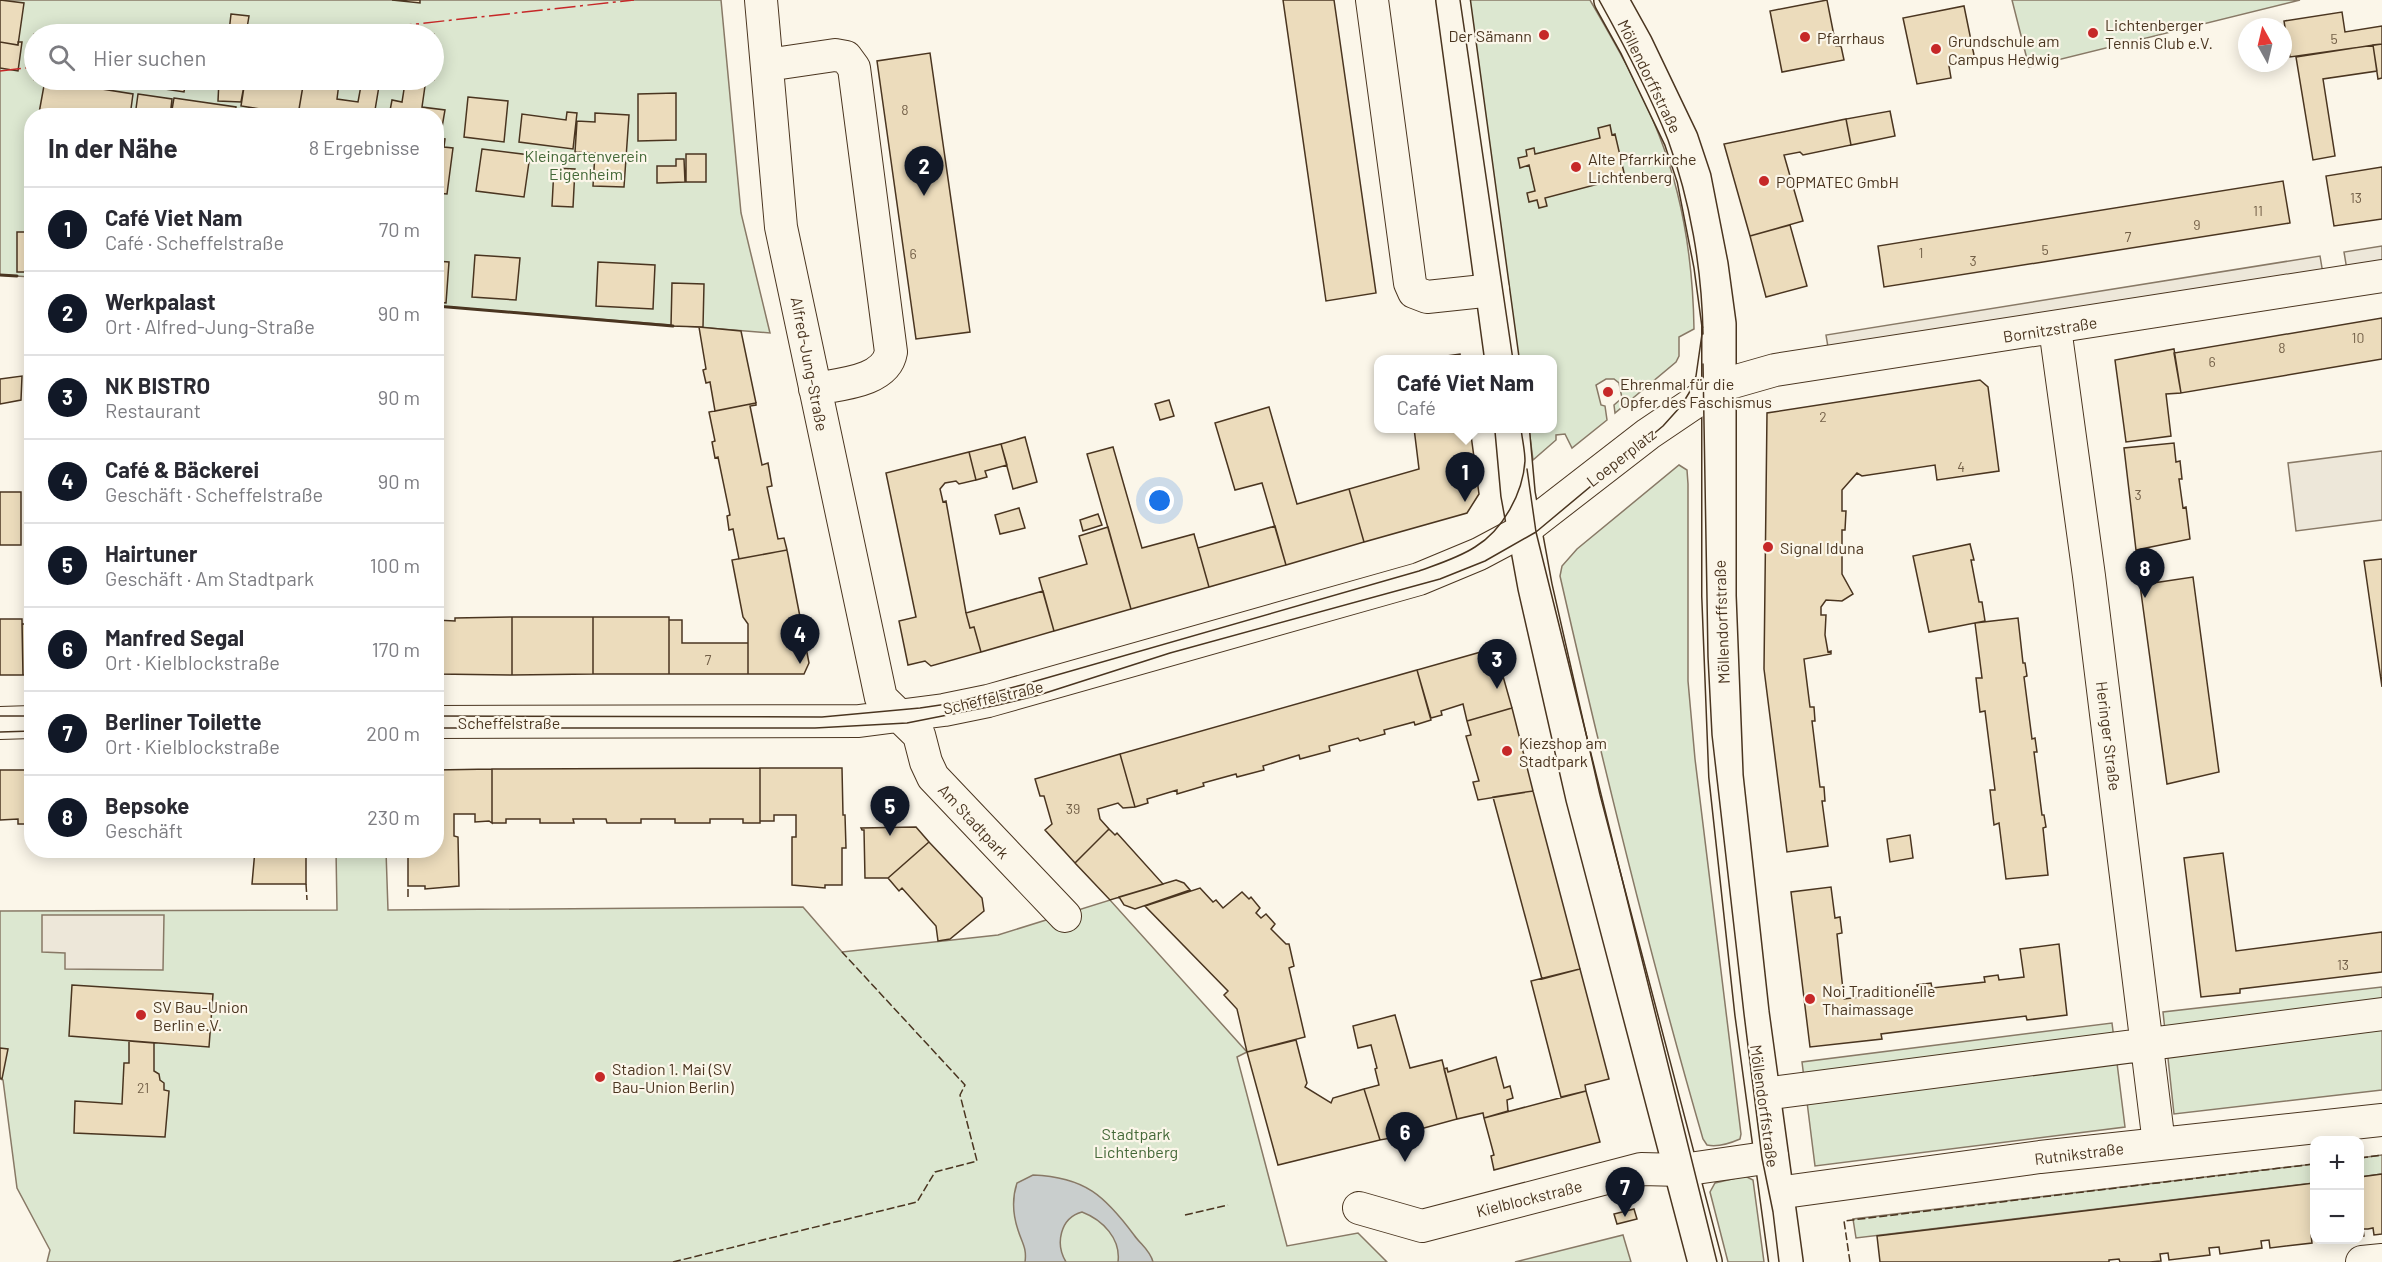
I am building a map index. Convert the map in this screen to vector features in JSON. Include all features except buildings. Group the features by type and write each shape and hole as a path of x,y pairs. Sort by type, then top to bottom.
{"main road":[{"path":"1453,0 1502,355"},
{"name":"Möllendorffstraße","path":"1611,0 1636,45 1681,139 1694,178 1711,265 1719,324 1719,596 1726,776 1740,911 1786,1262"},
{"path":"1512,433 1518,494 1536,596 1583,798 1623,945 1642,1031 1682,1170 1705,1262"}],"street":[{"name":"Alfred-Jung-Straße","path":"761,0 781,227 880,698 900,716"},
{"path":"1372,0 1410,284 1414,292 1427,297 1493,290"},
{"path":"767,65 835,55 846,57 855,68 891,352 888,361 878,373 815,389"},
{"name":"Bornitzstraße","path":"1719,386 1775,370 2382,276"},
{"name":"Heringer Straße","path":"2055,328 2090,576 2159,1144"},
{"name":"Loeperplatz","path":"1524,530 1648,434 1719,386"},
{"name":"Scheffelstraße","path":"444,722 859,721 956,708 1026,691 1419,579 1479,554 1524,530"},
{"name":"Am Stadtpark","path":"900,716 919,735 926,762 933,777 1065,916"},
{"path":"0,723 24,722"},
{"path":"1763,1094 2382,1014"},
{"name":"Rutnikstraße","path":"1777,1193 2040,1157 2382,1120"},
{"name":"Kielblockstraße","path":"1359,1208 1422,1226 1641,1169 1682,1170 1772,1157"},
{"path":"2362,1262 2382,1260"}],"green space":[{"name":"Kleingartenverein Eigenheim","path":"0,0 721,0 741,213 770,333 444,307 444,108 24,108 24,277 0,275"},
{"path":"1468,0 1590,0 1636,83 1667,158 1680,206 1689,255 1694,329 1679,337 1679,356 1676,362 1615,413 1614,405 1622,398 1619,383 1614,379 1606,379 1596,385 1601,405 1605,406 1607,420 1572,448 1565,434 1556,435 1556,440 1533,460 1530,433 1557,433 1557,355 1517,355"},
{"name":"Lichtenberger Tennis Club e.V.","path":"2012,0 2300,0 2029,67"},
{"path":"1679,465 1687,470 1688,484 1688,681 1695,759 1741,1134 1740,1139 1715,1145 1707,1145 1703,1139 1664,999 1610,788 1560,576 1562,566 1577,549"},
{"name":"Stadtpark Lichtenberg","path":"336,858 386,858 388,910 803,907 842,952 998,935 1110,900 1247,1052 1237,1057 1287,1246 1358,1233 1387,1262 47,1262 50,1250 17,1188 3,1080 0,1079 0,911 337,910"},
{"path":"2382,987 2382,1090 2174,1114 2163,1012"},
{"path":"2112,1023 2125,1127 1815,1166 1802,1062"},
{"path":"2382,1155 2382,1174 2364,1176 2364,1157"},
{"path":"2310,1164 2310,1183 1856,1238 1853,1219"},
{"path":"1745,1176 1753,1180 1764,1262 1728,1262 1710,1192 1715,1183"},
{"path":"1623,1235 1631,1262 1515,1262"}],"shaded area":[{"path":"2382,246 2382,265 2347,270 2344,252"},
{"path":"2320,256 2323,274 1829,353 1826,335"},
{"path":"2382,451 2382,520 2296,531 2288,463"},
{"path":"42,915 164,915 163,970 65,969 65,953 42,952"},
{"path":"1033,1175 1067,1180 1092,1191 1113,1209 1148,1251 1153,1262 1118,1262 1117,1246 1109,1231 1097,1220 1082,1212 1069,1220 1062,1232 1060,1240 1066,1262 1025,1262 1025,1249 1015,1218 1014,1195 1017,1183"}],"tram line":[{"path":"1460,0 1512,355"},
{"path":"1599,0 1644,86 1661,122 1676,163 1683,186 1697,260 1703,334"},
{"path":"444,728 815,728 907,723 1039,695 1170,653 1440,579 1485,561 1536,532 1663,426 1681,406 1696,376 1703,327"},
{"path":"1703,364 1708,657 1712,735 1762,1158 1773,1212 1779,1262"},
{"path":"444,716 822,717 954,703 1419,571 1462,554 1485,540 1494,531 1503,521 1516,498 1525,461 1522,433"},
{"path":"1527,469 1536,532 1717,1262"},
{"path":"0,716 24,716"},
{"path":"0,732 24,731"}],"fence":[{"path":"306,884 307,900"},
{"path":"408,886 408,897"},
{"path":"673,1262 917,1202 935,1172 977,1161 960,1095 965,1085 842,952"},
{"path":"2364,1157 2382,1155"},
{"path":"1850,1262 1844,1221 2310,1164"},
{"path":"1185,1215 1228,1205"}],"wall":[{"path":"0,275 17,276"},
{"path":"444,307 673,326"}],"power":[{"path":"416,24 634,0"},
{"path":"0,71 24,68"}],"place":[{"name":"Lichtenberger Tennis Club e.V.","path":"2093,33"},
{"name":"Der Sämann","path":"1544,35"},
{"name":"Pfarrhaus","path":"1805,37"},
{"name":"Grundschule am Campus Hedwig","path":"1936,49"},
{"name":"Alte Pfarrkirche Lichtenberg","path":"1576,167"},
{"name":"POPMATEC GmbH","path":"1764,181"},
{"name":"Werkpalast","path":"924,196"},
{"name":"Ehrenmal für die Opfer des Faschismus","path":"1608,392"},
{"name":"Café Viet Nam","path":"1465,502"},
{"name":"Signal Iduna","path":"1768,547"},
{"name":"Bepsoke","path":"2145,598"},
{"name":"Café & Bäckerei","path":"800,664"},
{"name":"NK BISTRO","path":"1497,689"},
{"name":"Kiezshop am Stadtpark","path":"1507,751"},
{"name":"Hairtuner","path":"890,836"},
{"name":"Noi Traditionelle Thaimassage","path":"1810,999"},
{"name":"SV Bau-Union Berlin e.V.","path":"141,1015"},
{"name":"Stadion 1. Mai (SV Bau-Union Berlin)","path":"600,1077"},
{"name":"Manfred Segal","path":"1405,1162"},
{"name":"Berliner Toilette","path":"1625,1217"}]}
